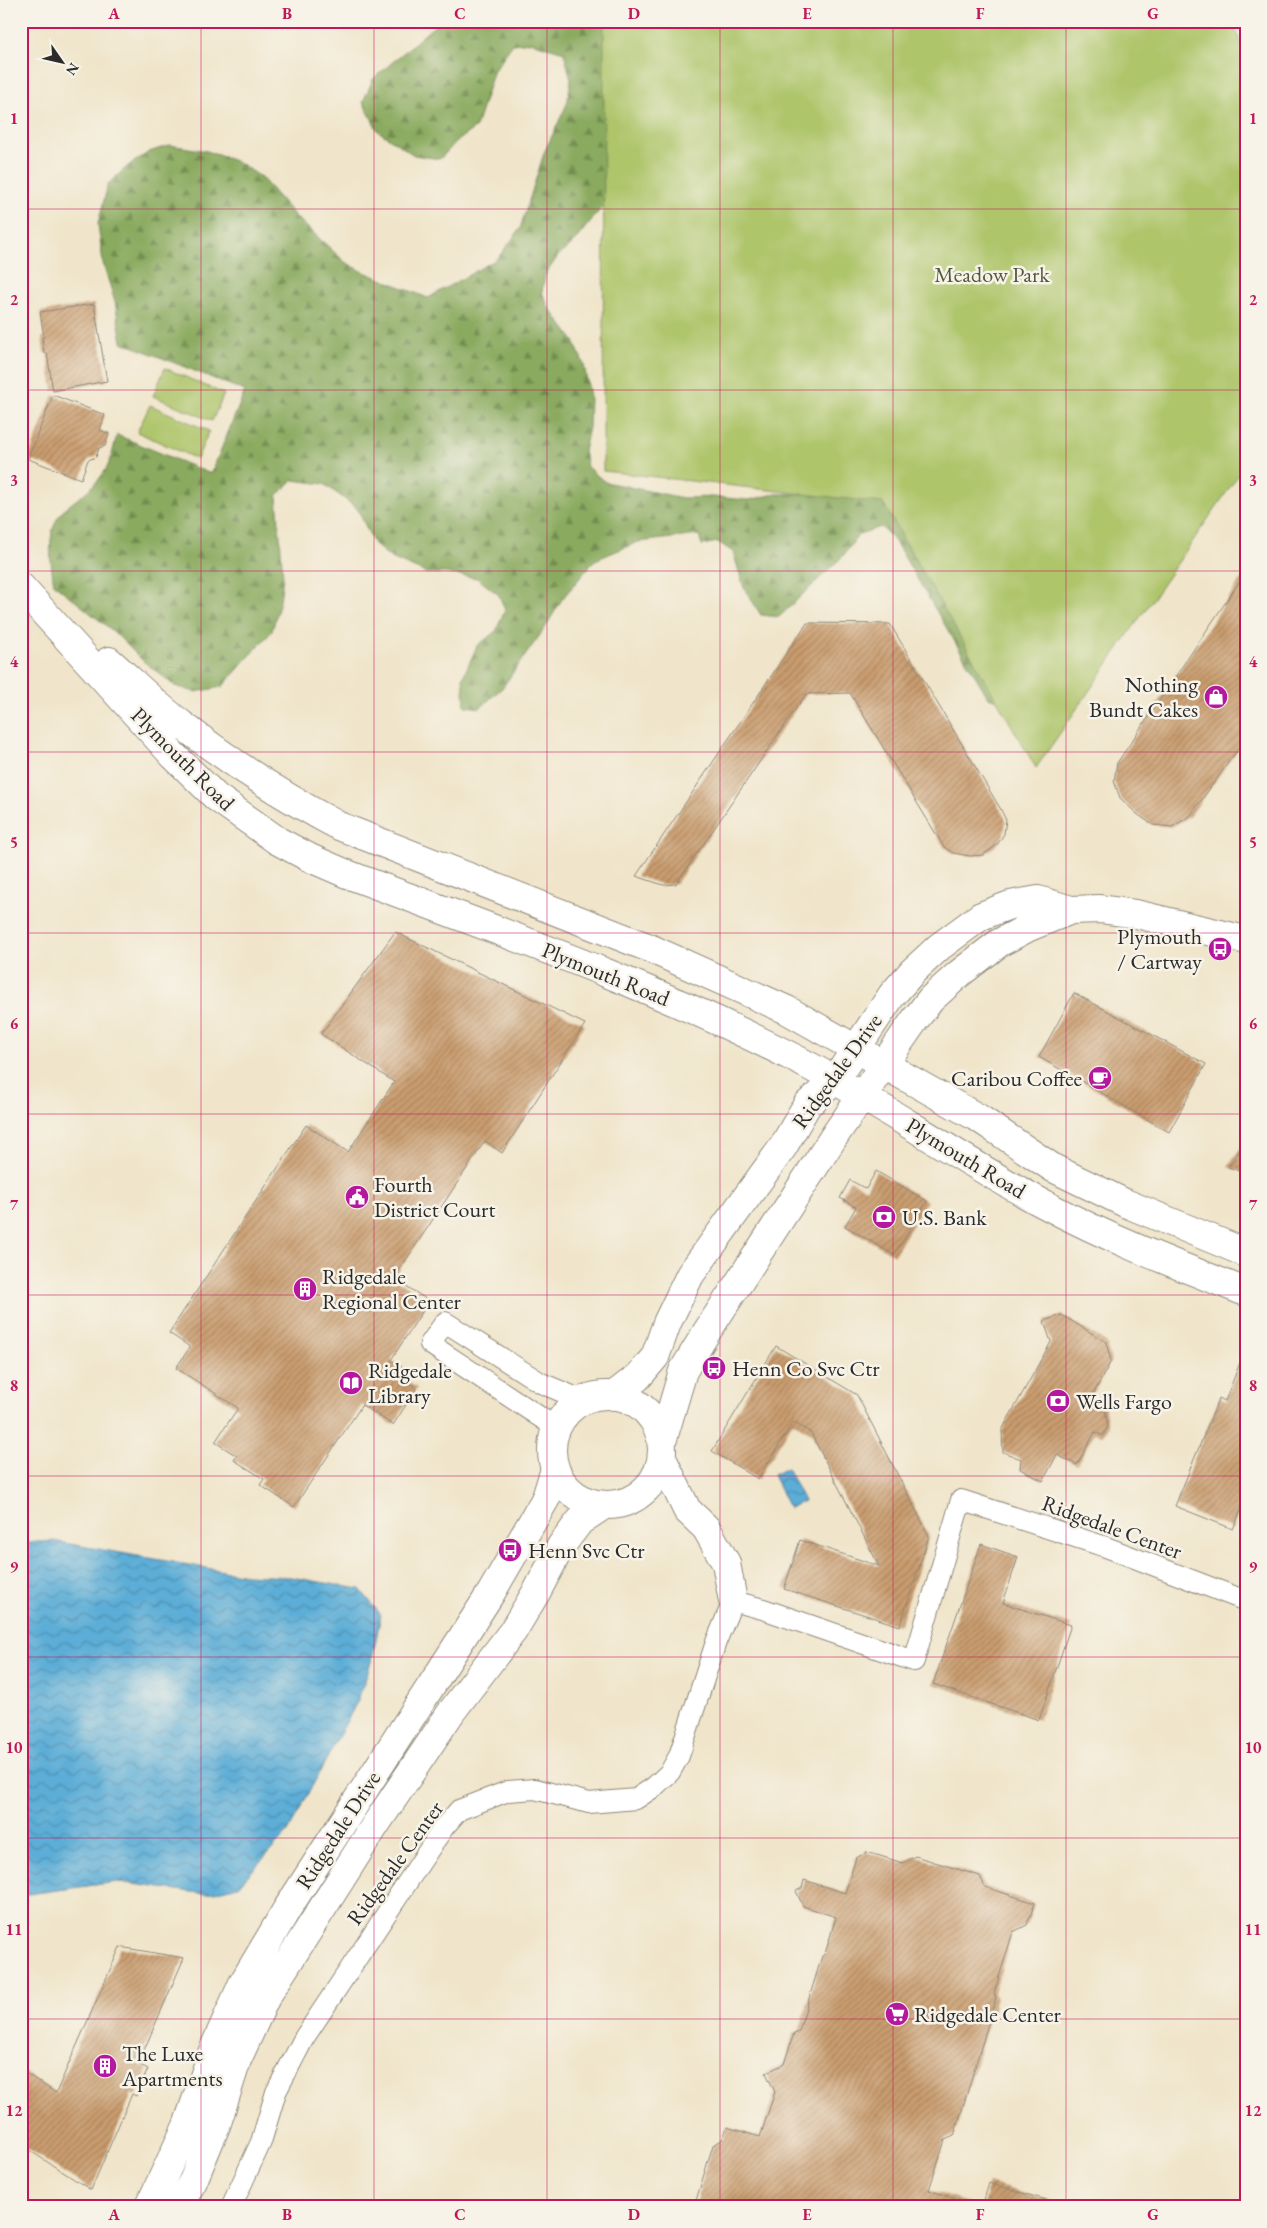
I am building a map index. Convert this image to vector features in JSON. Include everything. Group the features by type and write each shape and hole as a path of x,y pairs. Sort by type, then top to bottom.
{"street":[{"name":"Plymouth Road","path":"21,586 180,724 306,809 339,826 646,947 787,1010 980,1119 1054,1168 1125,1203 1246,1253"},
{"name":"Plymouth Road","path":"21,586 167,747 216,797 278,840 310,858 359,878 635,983 797,1059 863,1095 1012,1186 1126,1245 1246,1292"},
{"path":"359,878 377,840"},
{"name":"Ridgedale Drive","path":"613,1396 638,1377 656,1357 667,1323 690,1275 783,1147 807,1106 835,1080 892,995 913,971 939,947 981,916 1010,905 1038,900 1071,910 1100,909 1136,914 1246,940"},
{"name":"Ridgedale Drive","path":"662,1450 683,1371 756,1256 914,1021 931,1000 975,960 999,943 1029,927 1071,910"},
{"path":"1126,1245 1167,1277 1246,1308"},
{"path":"555,1433 552,1425 430,1344 445,1322 541,1382 584,1400"},
{"path":"687,1510 634,1498 604,1506 588,1502 574,1495 563,1483 555,1469 552,1451 555,1433 561,1419 571,1408 584,1400 613,1396 628,1400 642,1408 655,1422 662,1450 687,1510 706,1528 726,1563 732,1601"},
{"path":"634,1498 652,1481 662,1450"},
{"name":"Ridgedale Drive","path":"149,2207 186,2126 214,2048 242,1985 292,1901 491,1593 546,1498 555,1469"},
{"name":"Ridgedale Center","path":"231,2207 261,2142 276,2092 304,2038 444,1827 459,1810 508,1791 535,1789 589,1803 636,1799 654,1787 670,1772 679,1756 732,1601 914,1661 961,1500 1106,1547 1246,1601"},
{"name":"Ridgedale Drive","path":"178,2207 193,2181 217,2123 237,2060 266,1997 374,1827 452,1711 513,1631 561,1546 580,1521 604,1506"}],"green space":[{"path":"440,21 642,21 629,174 573,243 558,256 545,275 542,292 548,306 574,341 584,365 590,396 589,428 584,451 587,467 605,482 683,498 712,497 749,500 775,494 806,494 860,443 1026,708 988,697 894,540 881,527 859,534 843,556 779,617 761,615 744,588 733,552 718,542 702,545 699,535 638,542 595,560 562,599 545,628 502,688 480,708 465,706 463,677 477,646 496,631 505,610 499,595 477,578 445,573 426,573 391,558 374,544 357,508 324,484 293,480 277,496 283,577 280,601 272,631 222,687 195,692 175,686 142,660 114,632 54,584 51,564 51,543 55,523 67,507 99,480 110,461 117,435 211,474 245,391 122,342 115,302 103,263 98,224 108,184 128,166 149,152 170,145 207,151 238,162 261,177 296,217 345,262 364,272 428,298 497,259 520,229 544,153 567,104 571,80 564,52 531,42 513,44 494,70 476,127 457,141 440,159 414,155 378,131 363,102 373,79"},
{"name":"Meadow Park","path":"604,21 1233,21 1246,59 1246,464 1036,768 883,503 603,471"},
{"path":"165,368 224,394 212,421 153,396"},
{"path":"150,405 209,431 197,459 137,432"}],"water":[{"path":"787,1468 804,1501 789,1508 773,1475"},
{"path":"53,1541 246,1575 291,1577 360,1589 381,1615 372,1659 358,1700 288,1832 238,1886 207,1894 117,1882 21,1895 21,1543"}],"building":[{"path":"94,304 107,381 53,391 47,353 44,353 42,337 44,337 40,312"},
{"path":"53,395 105,415 100,430 109,434 105,446 99,448 96,457 88,460 81,479 28,459"},
{"path":"1246,572 1246,738 1190,816 1172,827 1153,825 1137,814 1120,798 1114,781 1117,763"},
{"path":"807,623 890,624 1006,820 1004,834 997,845 983,855 970,856 953,853 944,847 850,693 806,694 676,884 663,885 636,876"},
{"name":"Ridgedale Regional Center","path":"395,932 585,1024 502,1153 485,1141 394,1278 429,1301 391,1360 411,1373 406,1381 417,1388 393,1425 362,1405 294,1507 260,1485 264,1479 234,1460 237,1456 215,1442 238,1408 176,1368 190,1347 169,1333 306,1125 348,1152 394,1082 321,1034"},
{"path":"1074,993 1206,1064 1169,1132 1039,1057"},
{"path":"1246,1141 1246,1173 1228,1167"},
{"name":"U.S. Bank","path":"876,1171 927,1201 894,1255 845,1226 856,1207 840,1198 850,1180 866,1189"},
{"name":"Wells Fargo","path":"1062,1315 1106,1342 1111,1361 1091,1398 1104,1405 1108,1426 1103,1436 1095,1432 1077,1465 1057,1455 1043,1481 1020,1469 1021,1459 1003,1452 1002,1430 1051,1342 1044,1321"},
{"path":"776,1346 857,1395 929,1536 900,1626 784,1589 800,1540 879,1566 811,1433 793,1422 758,1479 712,1451"},
{"path":"1245,1350 1246,1498 1233,1529 1175,1506 1219,1398 1225,1401"},
{"path":"981,1544 1018,1557 1003,1603 1071,1625 1039,1720 933,1684"},
{"name":"Ridgedale Center","path":"867,1852 903,1863 915,1856 980,1876 985,1887 1035,1903 1027,1925 1013,1932 994,1993 996,1998 954,2136 945,2140 929,2190 970,2204 970,2207 694,2207 713,2145 722,2140 727,2127 760,2137 775,2092 766,2073 784,2064 794,2033 799,2031 822,1956 825,1954 836,1917 803,1906 796,1891 802,1888 804,1880 845,1893 856,1858"},
{"name":"The Luxe Apartments","path":"120,1947 184,1958 138,2064 148,2069 136,2096 132,2094 91,2190 21,2145 21,2070 56,2093"},
{"path":"989,2183 1056,2203 1055,2207 982,2207"}],"place":[{"name":"Nothing Bundt Cakes","path":"1216,697"},
{"name":"Plymouth / Cartway","path":"1220,949"},
{"name":"Caribou Coffee","path":"1100,1078"},
{"name":"Fourth District Court","path":"357,1197"},
{"name":"U.S. Bank","path":"884,1217"},
{"name":"Ridgedale Regional Center","path":"305,1289"},
{"name":"Henn Co Svc Ctr","path":"714,1368"},
{"name":"Ridgedale Library","path":"351,1383"},
{"name":"Wells Fargo","path":"1058,1401"},
{"name":"Henn Svc Ctr","path":"510,1550"},
{"name":"Ridgedale Center","path":"897,2014"},
{"name":"The Luxe Apartments","path":"105,2066"}]}
